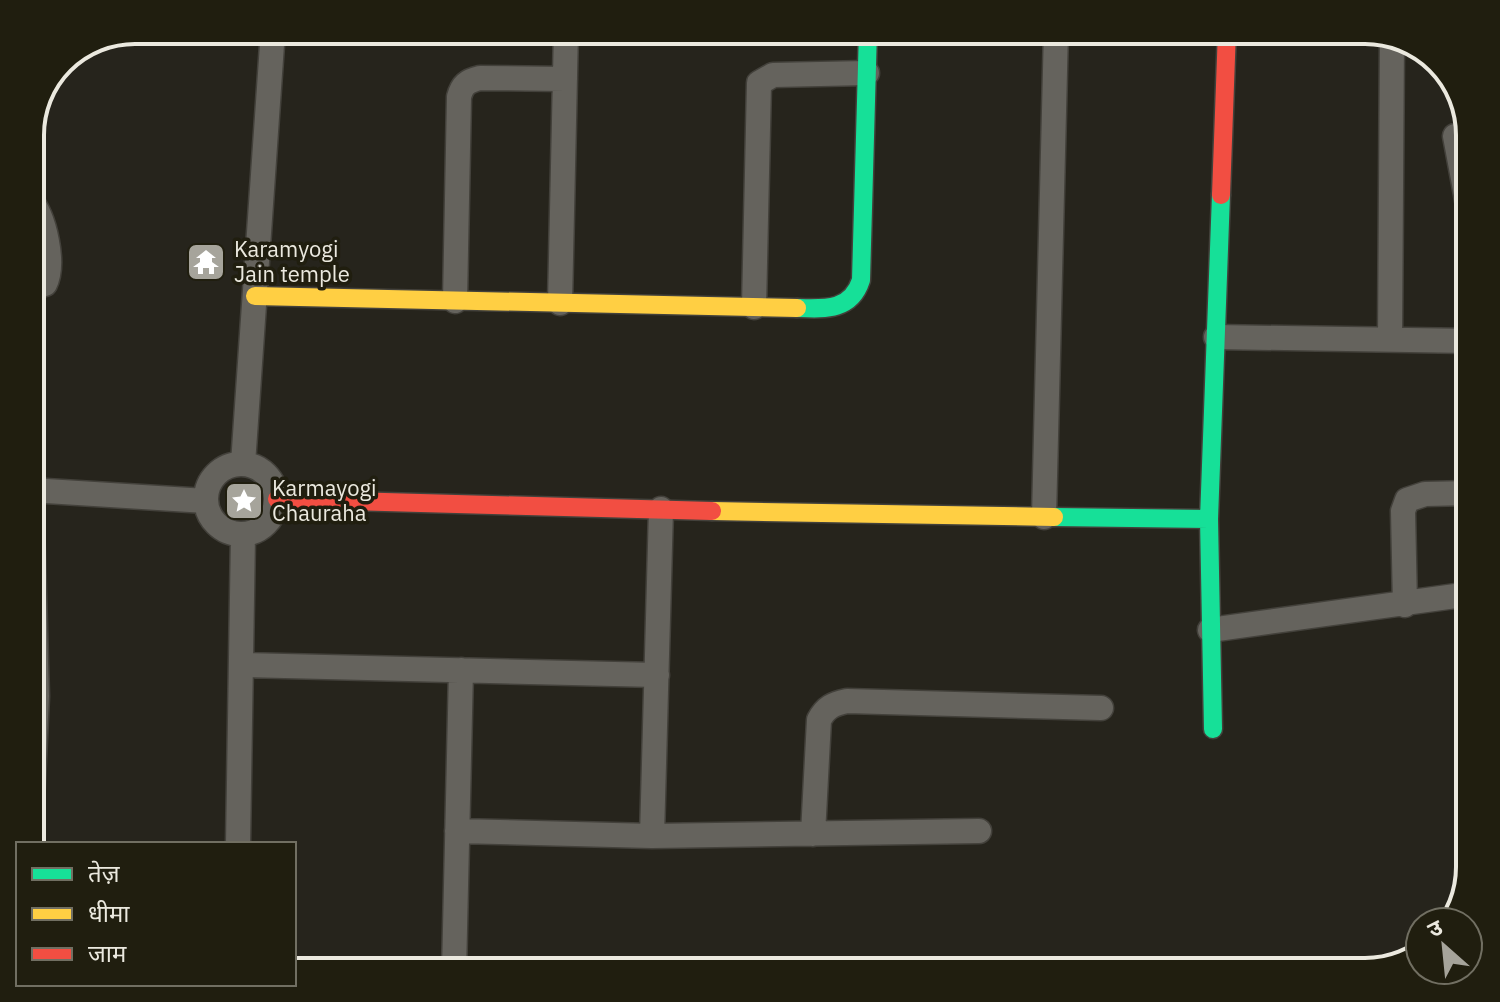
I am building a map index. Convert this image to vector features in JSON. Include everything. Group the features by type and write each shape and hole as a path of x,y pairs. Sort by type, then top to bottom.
{"street":[{"path":"243,464 272,44"},
{"path":"560,303 566,44"},
{"path":"255,296 829,309 850,301 858,293 861,280 868,44"},
{"path":"1044,517 1056,44"},
{"path":"1213,729 1209,519 1226,44"},
{"path":"1390,339 1392,48"},
{"path":"754,307 759,83 773,75 867,73"},
{"path":"455,301 461,87 470,80 480,78 565,79"},
{"path":"1455,136 1456,141"},
{"path":"44,233 50,270 44,284"},
{"path":"1216,337 1456,341"},
{"path":"243,464 260,469 266,475 272,482 277,499 273,517 260,530 243,535 225,531 212,518 206,501 208,487 216,474 243,464"},
{"path":"44,491 206,501"},
{"path":"1405,605 1403,511 1407,500 1425,494 1456,493"},
{"path":"277,499 1209,519"},
{"path":"652,836 661,509"},
{"path":"238,842 243,535"},
{"path":"1210,630 1456,596"},
{"path":"241,665 657,675"},
{"path":"454,958 461,670"},
{"path":"813,834 819,720 825,709 834,704 847,701 1101,708"},
{"path":"457,831 652,836 979,831"}],"traffic: fast":[{"path":"797,308 827,308 844,303 857,290 861,280 868,44"},
{"path":"1213,729 1209,519 1221,195"},
{"path":"1054,517 1209,519"}],"traffic: slow":[{"path":"255,296 797,308"},
{"path":"712,511 1054,517"}],"traffic: jam":[{"path":"1221,195 1226,44"},
{"path":"277,499 712,511"}],"place":[{"name":"Karamyogi Jain temple","path":"206,262"},
{"name":"Karmayogi Chauraha","path":"244,501"}]}
